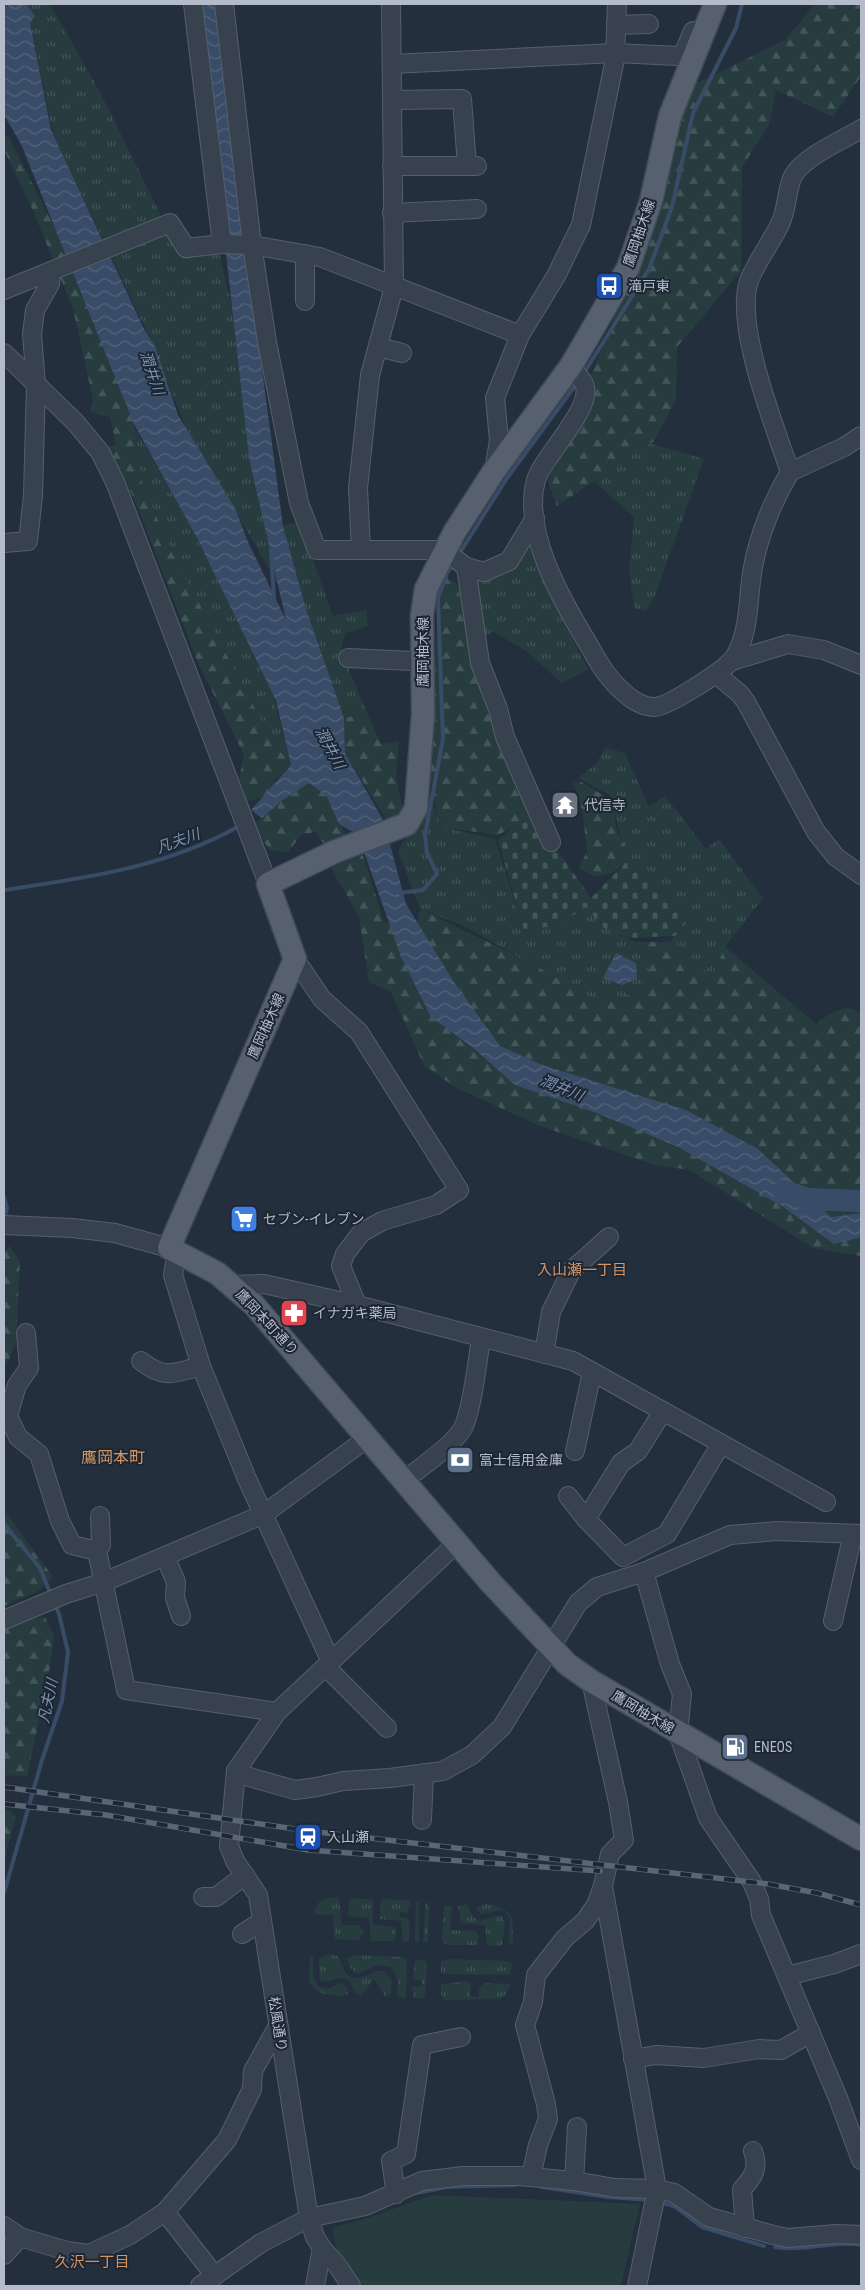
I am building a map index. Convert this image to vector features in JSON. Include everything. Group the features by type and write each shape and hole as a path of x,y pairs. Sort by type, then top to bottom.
{"main road":[{"name":"鷹岡柚木線","path":"268,884 334,852 407,824 416,808 423,714 422,615 426,589 444,550 494,471 571,366 628,268 651,200 670,116 714,4"},
{"path":"268,884 295,959"},
{"name":"鷹岡柚木線","path":"173,1250 295,959"},
{"name":"鷹岡本町通り","path":"173,1250 217,1273 254,1305 457,1543"},
{"name":"鷹岡柚木線","path":"457,1543 567,1664 591,1681 678,1733 861,1839"}],"street":[{"path":"193,4 222,244"},
{"path":"224,4 252,245 268,352 299,502 317,550 444,550 466,568 484,572 509,561 535,518"},
{"path":"361,550 358,488 370,375 394,287 391,4"},
{"path":"494,471 499,440 495,398 520,335 556,276 581,225 615,53 617,4"},
{"path":"392,64 615,53 678,56 684,52 702,8 709,4"},
{"path":"616,25 649,24"},
{"path":"392,100 462,99 472,166 392,166"},
{"path":"790,472 756,369 748,332 746,307 749,281 782,222 793,176 806,162 861,129"},
{"path":"392,213 477,209"},
{"path":"4,290 170,223 186,248 222,244 252,245 320,257 520,335"},
{"path":"305,254 305,301"},
{"path":"4,543 28,540 30,530 33,496 36,385 32,334 35,310 50,284 51,271"},
{"path":"378,348 402,353"},
{"path":"4,353 75,422 100,452 115,482 268,884"},
{"path":"571,366 585,385 586,395 581,408 536,479 533,500 545,562 551,578 609,680 638,703 654,707 664,706 716,674 732,660 743,635 753,566 760,540 790,472 844,447 861,436"},
{"path":"466,568 480,662 498,709 505,737 551,842"},
{"path":"732,660 788,644 824,650 861,665"},
{"path":"348,658 412,661 423,664"},
{"path":"716,674 740,694 746,702 816,832 836,857 861,875"},
{"path":"295,959 322,999 359,1032 459,1190 436,1205 382,1221 361,1233 345,1254 340,1266 357,1305"},
{"name":"鷹岡本町通り","path":"12,1226 72,1228 115,1233 173,1250"},
{"path":"544,1354 551,1312 571,1270 609,1237"},
{"path":"173,1250 173,1274 201,1366 328,1665 387,1728"},
{"path":"232,1285 264,1284 357,1305 481,1339 573,1361 826,1502"},
{"path":"26,1333 29,1368 17,1385 8,1416 18,1437 39,1454 60,1521 72,1545 97,1552"},
{"path":"404,1480 452,1441 464,1427 481,1339"},
{"path":"141,1361 154,1371 170,1374 201,1366"},
{"path":"575,1452 592,1372"},
{"path":"586,1519 621,1463 638,1451 662,1411"},
{"path":"5,1620 66,1594 104,1582 264,1514 368,1437"},
{"path":"568,1496 586,1519 624,1557 667,1534 721,1444"},
{"path":"100,1516 101,1544 97,1552 126,1690 278,1712"},
{"path":"457,1543 278,1712 236,1771 246,1776 295,1790 317,1788 343,1781 443,1771 472,1755 502,1727 578,1602 596,1587 644,1572 730,1535 778,1531 857,1534 833,1621"},
{"path":"166,1556 176,1582 175,1598 181,1616"},
{"path":"644,1572 670,1664 682,1694 678,1733 708,1818 752,1882 759,1899 761,1915 861,2160"},
{"path":"531,2177 538,2145 548,2119 546,2104 525,2025 533,2002 536,1974 565,1938 585,1921 596,1905 603,1886 610,1854 624,1840 618,1802 591,1681"},
{"name":"松風通り","path":"236,1771 229,1846 235,1861 258,1895 278,2026 314,2231 315,2286"},
{"path":"422,1820 424,1773"},
{"path":"202,1897 216,1897 245,1875"},
{"path":"603,1886 634,2059 655,2197 637,2286"},
{"path":"242,1934 262,1921"},
{"path":"787,1976 834,1964 861,1954"},
{"path":"4,2226 20,2237 67,2251 89,2254 130,2235 165,2212 227,2140 252,2089 253,2071 278,2026"},
{"path":"634,2059 656,2056 704,2058 759,2049 781,2050 811,2034"},
{"path":"396,2194 392,2161 406,2154 422,2045 461,2037"},
{"path":"574,2181 577,2127"},
{"path":"745,2228 742,2189 752,2179 757,2162 753,2151"},
{"path":"165,2212 208,2281 261,2243 314,2231 422,2181 463,2176 531,2177 574,2181 655,2197 674,2193 710,2218 788,2238 861,2234"},
{"path":"314,2231 351,2286"},
{"path":"4,2255 20,2237"}],"green space":[{"path":"26,4 50,4 102,96 180,254 219,252 239,337 284,594 212,471 194,448 150,338 53,134"},
{"path":"815,4 861,4 861,76 833,117 776,90 769,125 742,167 741,271 677,347 676,400 654,441 557,506 548,482 567,429 607,337 664,172 687,88 785,40"},
{"path":"8,135 87,293 134,424 142,482 170,549 274,744 291,765 275,780 270,795 247,801 239,779 244,755 198,663 136,503 108,447 116,445 110,417 91,412 93,399 73,309 32,208 4,150 4,136"},
{"path":"135,429 195,534 273,696 291,765 274,744 172,553 142,482"},
{"path":"649,443 704,459 654,598 646,611 634,608 629,571 634,517 594,481"},
{"path":"299,521 333,616 366,610 368,626 345,633 341,651 370,720 344,718 311,627 283,526"},
{"path":"530,534 546,589 588,669 562,683 526,651 494,632 475,641 467,574 495,572"},
{"path":"446,577 457,584 477,667 533,816 498,835 441,827 429,778 438,607"},
{"path":"354,716 370,720 381,744 399,741 396,777 404,815 389,824 345,753 344,718"},
{"path":"605,748 625,753 649,807 665,796 706,849 719,839 763,898 725,947 712,976 670,942 689,919 627,861 610,795 578,778 596,764"},
{"path":"424,776 441,827 495,839 524,931 562,922 586,907 617,934 635,942 652,966 635,994 594,1000 466,927 420,909 398,851 415,823"},
{"path":"581,782 603,795 613,806 617,832 624,843 627,861 612,873 596,877 579,868 587,851 583,815 573,783"},
{"path":"309,783 324,791 347,838 327,849 316,832 302,834 288,852 269,850 254,825 291,792"},
{"path":"533,816 591,898 627,861 689,919 675,936 628,938 604,928 586,907 558,925 524,931 498,840 514,826"},
{"path":"363,855 384,922 416,931 420,909 531,963 594,1000 635,994 652,966 635,942 670,942 712,976 725,947 816,1024 832,1013 843,1009 855,1010 861,1013 861,1256 813,1248 690,1170 655,1165 540,1126 455,1087 424,1065 391,992 369,982 359,917 331,867"},
{"path":"10,1246 20,1261 16,1341 7,1364 4,1363 4,1252"},
{"path":"4,1510 53,1577 40,1590 4,1606"},
{"path":"45,1617 54,1636 49,1673 27,1776 4,1775 4,1629 28,1619"},
{"path":"4,1808 16,1816 4,1859"},
{"path":"332,1897 339,1898 342,1925 359,1925 363,1931 359,1940 335,1939 333,1915 315,1914 314,1910 320,1901"},
{"path":"354,1898 373,1900 373,1924 396,1928 395,1941 371,1941 369,1918 348,1916 349,1901"},
{"path":"383,1899 409,1900 411,1903 407,1913 400,1912 399,1917 406,1918 410,1923 409,1941 403,1942 401,1921 380,1919 380,1902"},
{"path":"419,1901 419,1943 415,1941 416,1902"},
{"path":"426,1901 429,1906 428,1942 423,1943"},
{"path":"467,1904 473,1917 480,1921 501,1916 505,1922 502,1945 493,1946 487,1944 485,1925 461,1923 458,1907"},
{"path":"486,1904 502,1908 510,1915 513,1926 513,1943 509,1943 510,1920 505,1911 481,1914 476,1908"},
{"path":"447,1905 452,1907 450,1930 474,1931 478,1934 478,1945 446,1945 442,1941 444,1907"},
{"path":"330,1954 338,1956 345,1972 354,1978 383,1971 392,1980 391,1993 386,1998 374,1979 361,1996 355,1992 349,1980 344,1978 328,1981 320,1980 319,1959"},
{"path":"311,1955 313,1955 313,1977 319,1987 327,1989 341,1983 348,1988 348,1994 340,1996 323,1994 313,1987 309,1976"},
{"path":"354,1955 403,1957 407,1962 406,1998 401,1998 397,1994 398,1981 391,1967 378,1965 357,1974 350,1968 347,1959"},
{"path":"423,1959 427,1963 425,1996 414,1998 412,1987 422,1986 421,1980 413,1979 415,1961"},
{"path":"446,1959 508,1961 512,1964 510,1975 441,1974 441,1962"},
{"path":"467,1981 471,1985 470,1996 479,1997 479,1988 485,1983 511,1984 501,1999 444,2000 441,1994 441,1984"},
{"path":"432,2195 640,2204 621,2285 354,2286 337,2253 332,2228 371,2217"}],"water":[{"path":"4,4 26,4 35,16 30,23 51,130 144,329 155,346 178,415 235,508 248,542 286,620 249,458 198,4 216,4 237,183 283,526 306,609 344,718 345,753 384,822 406,904 454,982 500,1046 542,1065 686,1110 758,1149 831,1217 861,1213 861,1237 834,1244 782,1206 678,1147 597,1113 515,1085 471,1046 431,1017 401,957 358,835 339,824 326,795 309,783 284,799 262,818 251,810 291,765 276,701 197,538 134,424 21,144 4,115"},
{"path":"616,953 636,963 637,979 622,985 603,978"}],"waterway":[{"path":"584,373 649,269 672,207 693,113 736,28 742,4"},
{"path":"459,554 507,478 577,383"},
{"path":"271,551 274,599"},
{"path":"399,893 423,890 437,874 427,853 425,835 443,739 438,598 447,573 454,562"},
{"name":"凡夫川","path":"4,890 65,881 156,861 185,851 241,825"},
{"name":"潤井川","path":"784,1191 807,1199 861,1201"},
{"name":"凡夫川","path":"4,1197 7,1208 4,1219"},
{"name":"凡夫川","path":"4,1524 40,1568 51,1595"},
{"name":"凡夫川","path":"4,1893 42,1760 62,1701 68,1652 55,1604"},
{"path":"411,2194 447,2187 516,2185"},
{"path":"542,2187 608,2197 650,2200"},
{"path":"659,2202 674,2206 702,2227 764,2246"},
{"path":"775,2247 797,2248 840,2244 861,2245"}],"railway":[{"path":"4,1787 309,1831 768,1884 817,1893 861,1905"},
{"path":"4,1804 106,1815 308,1850 600,1871"}],"place":[{"name":"滝戸東","path":"609,286"},
{"name":"代信寺","path":"565,805"},
{"name":"セブン-イレブン","path":"244,1219"},
{"name":"イナガキ薬局","path":"294,1313"},
{"name":"富士信用金庫","path":"460,1460"},
{"name":"ENEOS","path":"735,1747"},
{"name":"入山瀬","path":"308,1837"}],"district":[{"name":"入山瀬一丁目","path":"582,1270"},
{"name":"鷹岡本町","path":"113,1457"},
{"name":"久沢一丁目","path":"92,2262"}]}
